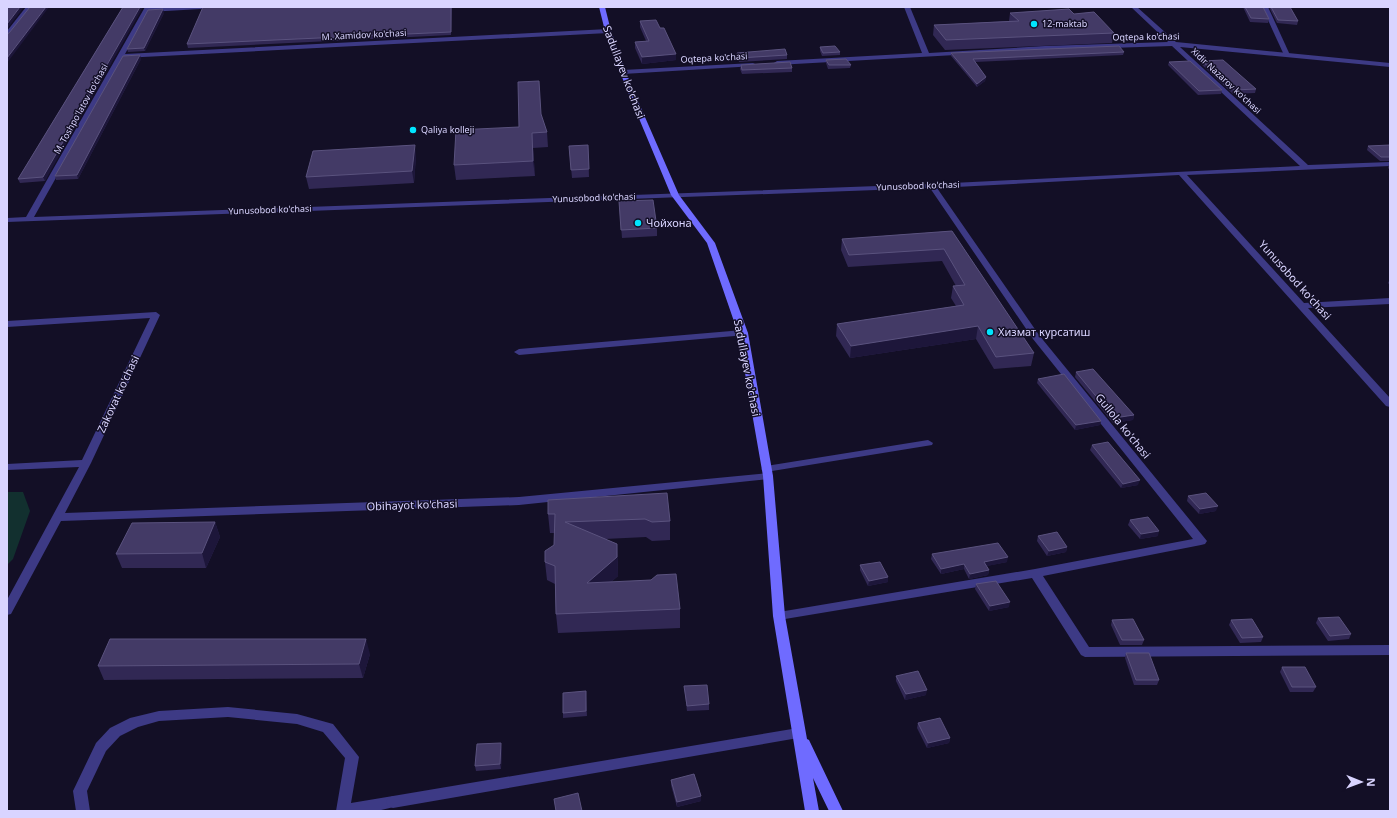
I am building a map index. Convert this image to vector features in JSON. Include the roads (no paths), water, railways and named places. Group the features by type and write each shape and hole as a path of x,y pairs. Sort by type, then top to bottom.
{"main road":[{"name":"Sadullayev ko'chasi","path":"602,7 608,31 623,72 674,195 711,243 743,332 767,473 779,616 812,811"},
{"name":"Sadullayev ko'chasi","path":"798,733 836,811"}],"street":[{"path":"7,35 29,7"},
{"path":"147,8 201,7"},
{"path":"907,7 926,54"},
{"name":"Xidir Nazarov ko'chasi","path":"1134,7 1306,167"},
{"path":"1265,7 1287,55"},
{"name":"M. Toshpo'latov ko'chasi","path":"29,219 122,56 147,8"},
{"name":"M. Xamidov ko'chasi","path":"122,56 608,31"},
{"name":"Oqtepa ko'chasi","path":"766,64 926,54 1173,44 1390,65"},
{"name":"Oqtepa ko'chasi","path":"623,72 759,64"},
{"name":"Yunusobod ko'chasi","path":"7,220 932,186 1390,164"},
{"name":"Yunusobod ko'chasi","path":"1181,173 1390,404"},
{"name":"Gullola ko'chasi","path":"932,186 1036,337 1201,541 1035,573"},
{"path":"1302,306 1390,301"},
{"name":"Zakovat ko'chasi","path":"7,324 156,315 86,463 8,608"},
{"path":"519,352 743,332"},
{"name":"Obihayot ko'chasi","path":"56,517 519,501 767,473 928,443"},
{"path":"7,468 86,463"},
{"path":"779,616 1035,573 1085,652 1390,650"},
{"path":"83,811 80,791 101,747 115,732 135,722 159,716 228,712 296,719 328,728 352,757 343,811 798,733"}],"place":[{"name":"12-maktab","path":"1034,24"},
{"name":"Qaliya kolleji","path":"413,130"},
{"name":"Чойхона","path":"638,223"},
{"name":"Хизмат курсатиш","path":"990,332"}]}
